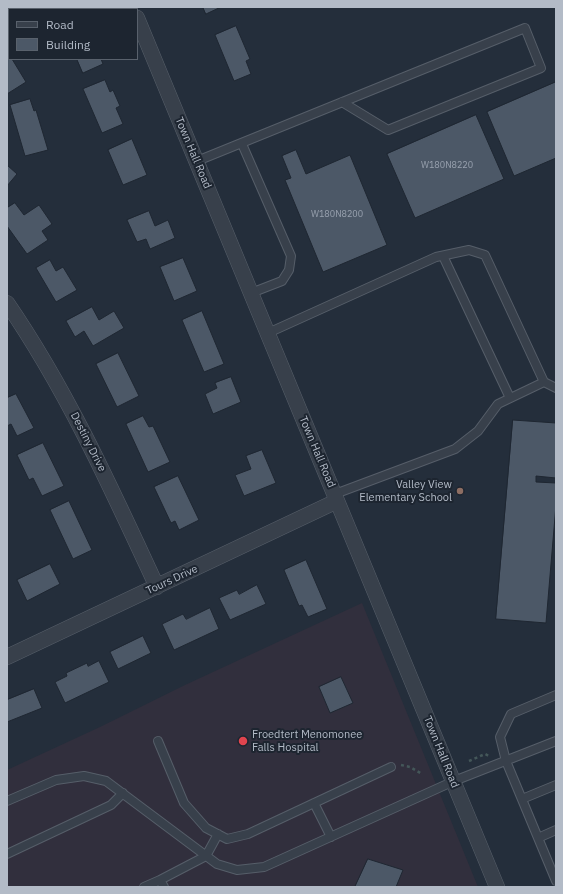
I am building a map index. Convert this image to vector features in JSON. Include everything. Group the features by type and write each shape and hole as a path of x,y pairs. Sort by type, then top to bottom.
{"street":[{"name":"Town Hall Road","path":"138,20 497,887"},
{"name":"Destiny Drive","path":"7,304 26,330 50,370 91,446 157,587"},
{"name":"Tours Drive","path":"7,657 157,587 336,498"}],"lane":[{"path":"197,161 242,144 342,102 525,28 541,68 388,130 342,102"},
{"path":"242,144 291,256 289,270 282,281 251,294"},
{"path":"268,333 436,257 468,250 485,255 544,382 556,388"},
{"path":"443,256 510,398"},
{"path":"336,498 454,449 478,431 498,404 544,382"},
{"path":"556,695 511,714 500,736 506,761 554,873 556,882"},
{"path":"158,741 184,803 206,828 227,839 248,834 391,767"},
{"path":"7,800 56,780 84,776 106,781 217,864 237,870 264,867 454,781 556,741"},
{"path":"522,799 556,785"},
{"path":"7,854 111,805 123,794"},
{"path":"314,803 331,837"},
{"path":"538,838 556,830"},
{"path":"144,887 162,883 206,856 218,834"}],"path":[{"path":"391,767 400,765 410,767 422,774"}],"shaded area":[{"name":"Froedtert Menomonee Falls Hospital","path":"362,603 478,887 7,887 7,770"}],"building":[{"path":"49,7 72,7 70,8"},
{"path":"203,7 221,7 206,14"},
{"path":"236,26 250,59 246,61 251,74 234,81 215,35"},
{"path":"7,52 8,60 13,60 26,82 7,94"},
{"path":"77,60 101,60 103,64 83,73"},
{"path":"105,80 110,92 113,90 120,106 116,108 123,124 102,133 83,89"},
{"path":"556,82 556,158 514,176 487,112"},
{"path":"30,99 34,111 36,110 48,150 25,156 10,105"},
{"path":"476,115 504,179 415,218 387,154"},
{"path":"132,139 147,175 123,185 108,150"},
{"path":"296,150 306,174 350,155 387,245 323,272 285,180 291,178 282,156"},
{"path":"7,165 17,174 7,186"},
{"path":"15,203 24,215 39,205 52,224 42,231 48,240 27,254 7,226 7,208"},
{"path":"149,211 155,226 168,220 175,238 150,249 146,239 137,242 127,220"},
{"path":"183,258 197,291 174,301 160,267"},
{"path":"50,260 56,271 63,267 77,290 56,302 36,268"},
{"path":"92,307 99,320 114,311 124,328 93,346 84,331 75,337 66,321"},
{"path":"202,311 224,364 204,372 182,320"},
{"path":"118,353 139,396 117,407 96,364"},
{"path":"231,377 241,402 213,414 205,394 217,388 215,383"},
{"path":"16,394 34,428 17,436 11,424 7,426 7,398"},
{"path":"143,416 149,427 153,426 170,462 148,472 126,424"},
{"path":"513,420 556,423 556,478 536,476 536,482 556,483 556,505 546,623 496,619"},
{"path":"43,443 64,486 42,496 33,478 29,480 17,455"},
{"path":"262,450 276,483 244,496 235,475 251,469 246,456"},
{"path":"178,476 199,520 179,530 175,521 171,523 154,487"},
{"path":"69,501 92,550 73,559 50,510"},
{"path":"306,560 327,609 308,617 302,605 299,606 284,570"},
{"path":"50,564 60,584 27,601 17,580"},
{"path":"257,585 266,604 230,620 219,598 237,590 239,594"},
{"path":"210,608 219,629 174,650 162,624 183,614 186,619"},
{"path":"143,636 151,653 118,669 110,652"},
{"path":"99,661 109,682 65,703 55,682 67,676 66,673 87,663 88,666"},
{"path":"341,677 353,703 330,713 319,687"},
{"path":"34,689 42,708 7,722 7,700"},
{"path":"368,859 403,870 396,887 355,887"}],"place":[{"name":"Valley View Elementary School","path":"460,491"},
{"name":"Froedtert Menomonee Falls Hospital","path":"243,741"}]}
